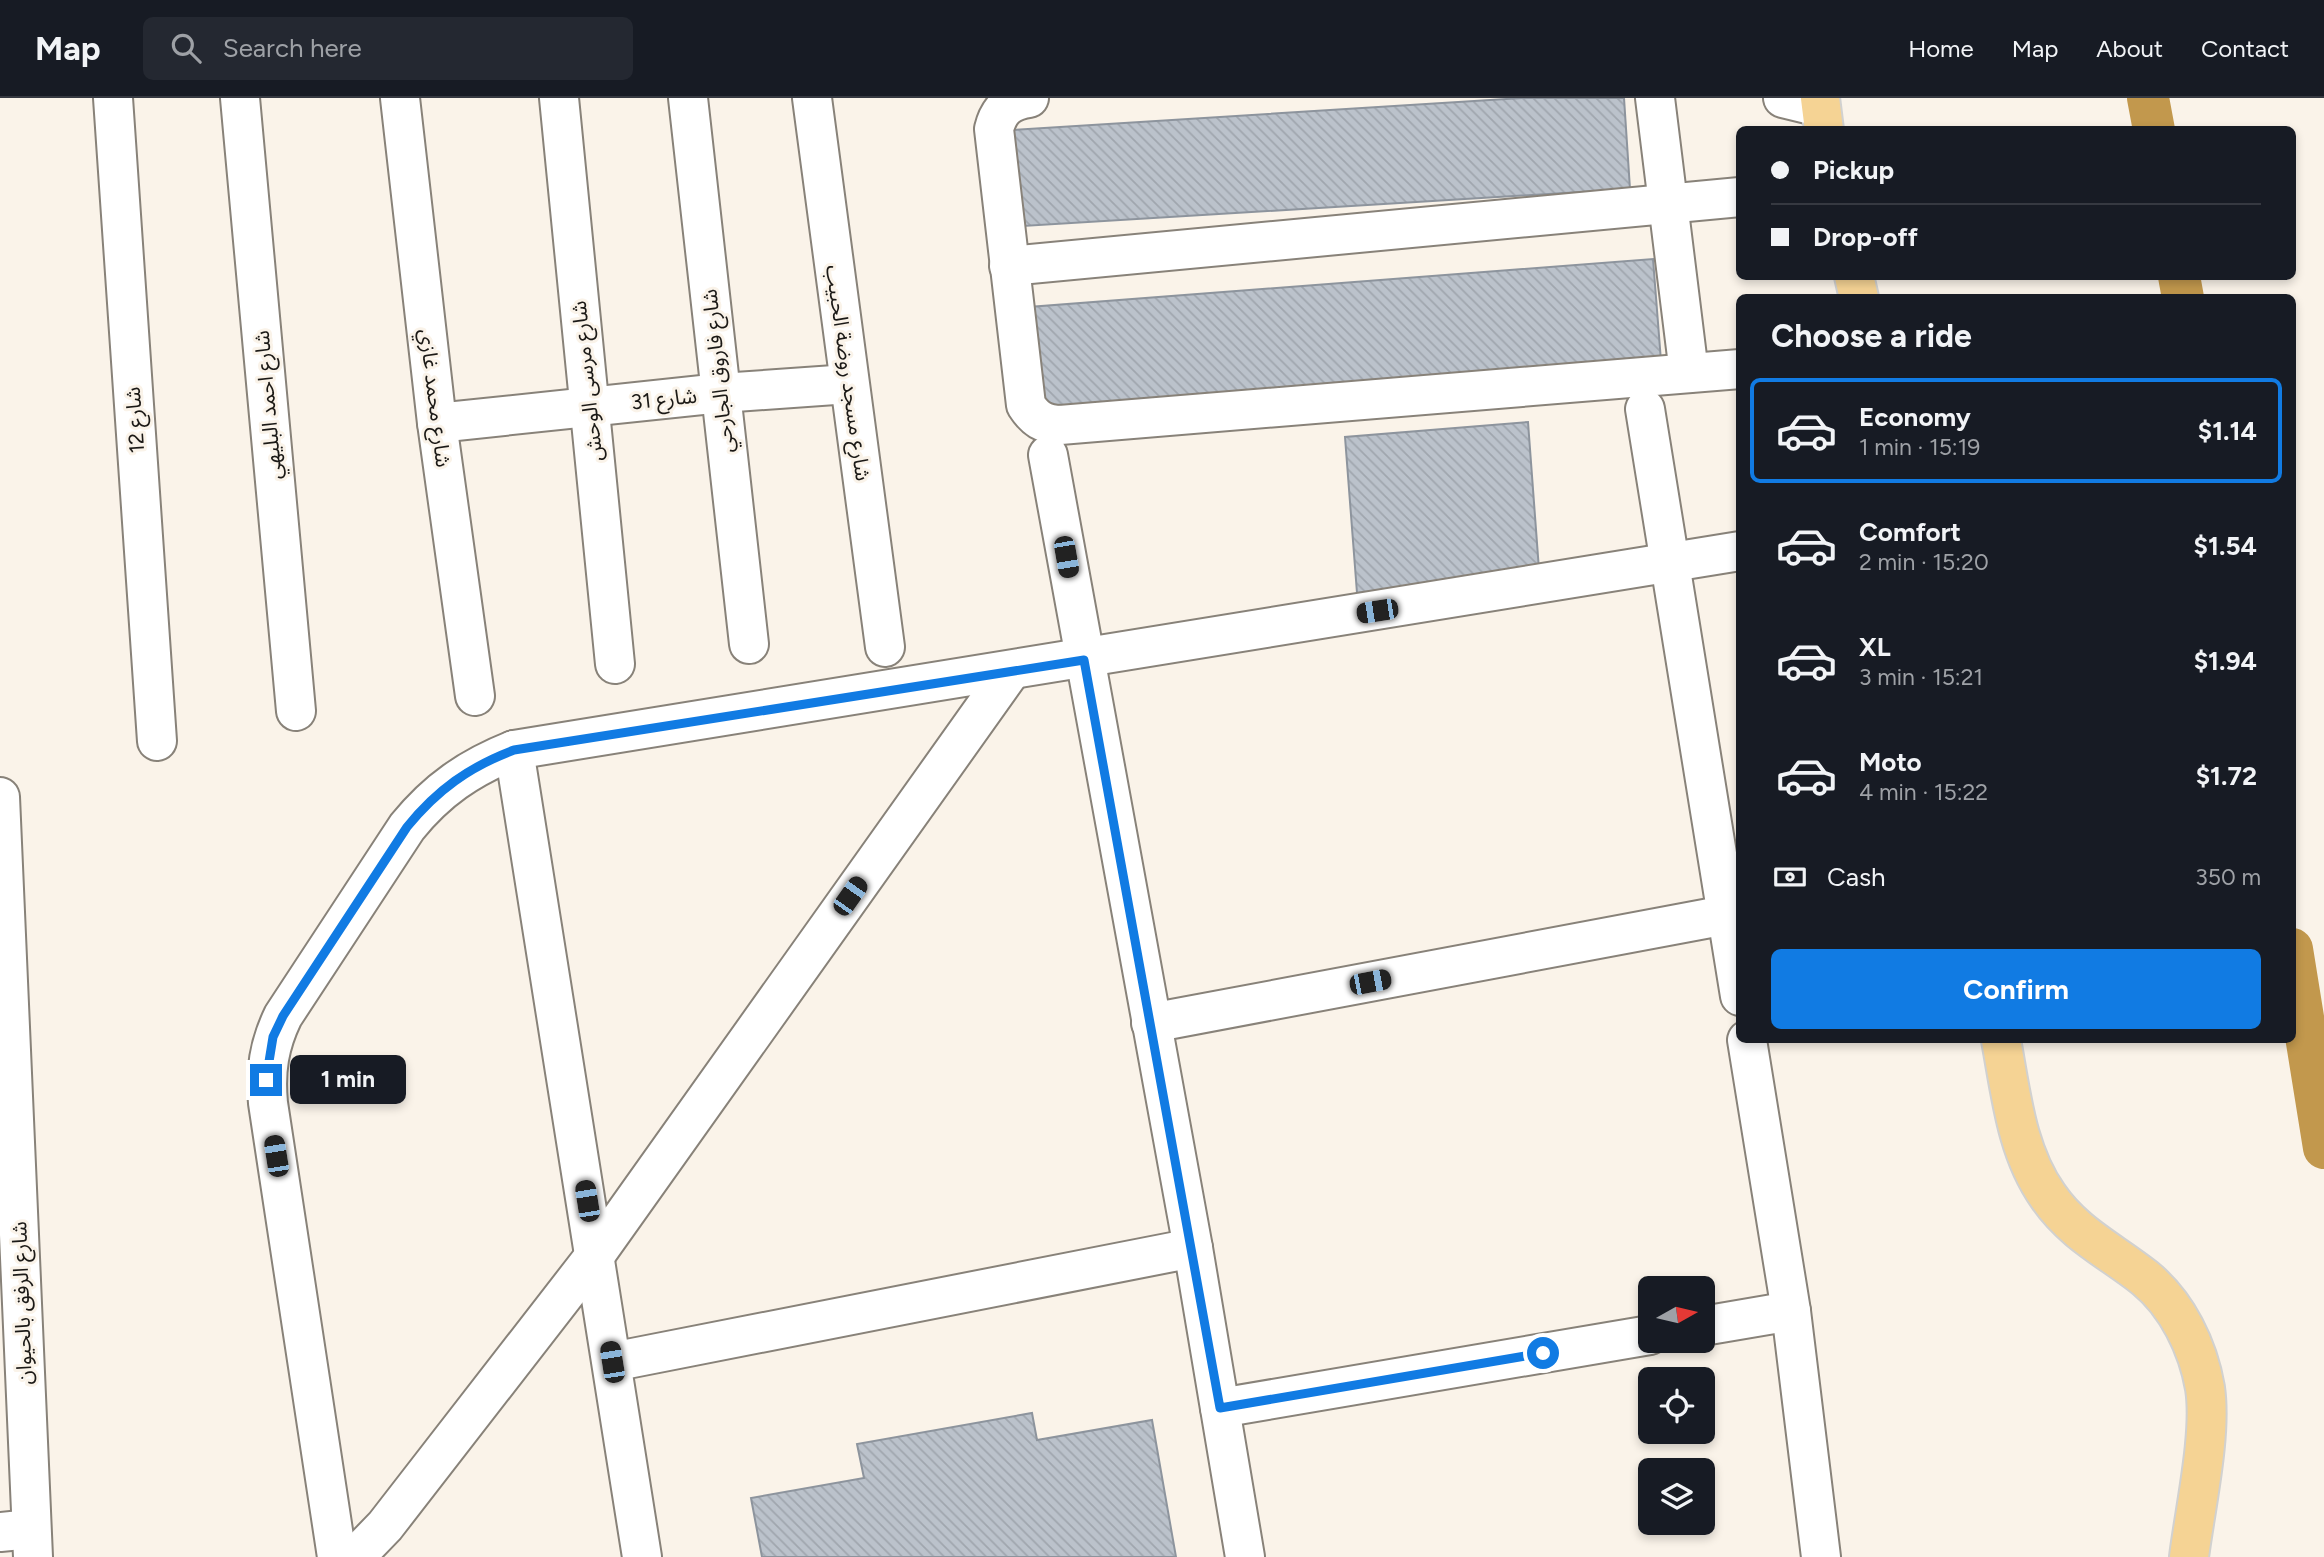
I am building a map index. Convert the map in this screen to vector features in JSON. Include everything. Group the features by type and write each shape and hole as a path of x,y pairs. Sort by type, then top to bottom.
{"main road":[{"path":"2002,1043 2020,1134 2028,1160 2048,1196 2074,1228 2146,1278 2174,1310 2195,1348 2205,1389 2204,1432 2189,1557"}],"street":[{"name":"شارع 12","path":"113,98 157,741"},
{"name":"شارع احمد البليهي","path":"240,98 296,711"},
{"name":"شارع محمد غازي","path":"400,98 437,423 475,696"},
{"name":"شارع مرسى الوحش","path":"559,98 615,664"},
{"name":"شارع فاروق الجارحي","path":"688,98 749,644"},
{"name":"شارع مسجد روضة الحبيب","path":"812,98 885,647"},
{"path":"1029,98 1005,106 997,117 994,129 1026,405 1033,417 1045,424 1073,424 1736,369"},
{"path":"1655,98 1689,373"},
{"path":"1783,98 1821,111"},
{"path":"1009,266 1736,197"},
{"name":"شارع 31","path":"437,423 720,393 849,384"},
{"path":"1645,409 1736,973"},
{"path":"1048,455 1193,1248 1245,1557"},
{"path":"337,1557 268,1103 268,1059 273,1037 283,1016 407,827 428,801 454,779 482,762 514,750 1084,660 1736,552"},
{"path":"355,1557 385,1526 596,1254 1010,672"},
{"path":"514,750 642,1557"},
{"name":"شارع الرفق بالحيوان","path":"0,797 13,1395 22,1539"},
{"path":"1151,1023 1726,915"},
{"path":"1747,1043 1791,1311 1821,1557"},
{"path":"612,1362 1193,1248"},
{"path":"1715,1324 1791,1311"},
{"path":"1220,1408 1638,1337"}],"building":[{"path":"1522,98 1624,98 1630,189 1023,226 1012,130"},
{"path":"1653,259 1661,361 1037,409 1029,307"},
{"path":"1528,422 1539,570 1357,593 1345,437"},
{"path":"1032,1413 1037,1440 1152,1420 1176,1557 762,1557 751,1498 864,1478 857,1444"}],"waterway":[{"path":"2148,98 2153,126"},
{"path":"2180,280 2182,294"},
{"path":"2296,974 2324,1148"}],"route":[{"path":"266,1080 273,1037 283,1016 407,827 428,801 454,779 482,762 514,750 1084,660 1220,1408 1543,1353"}]}
